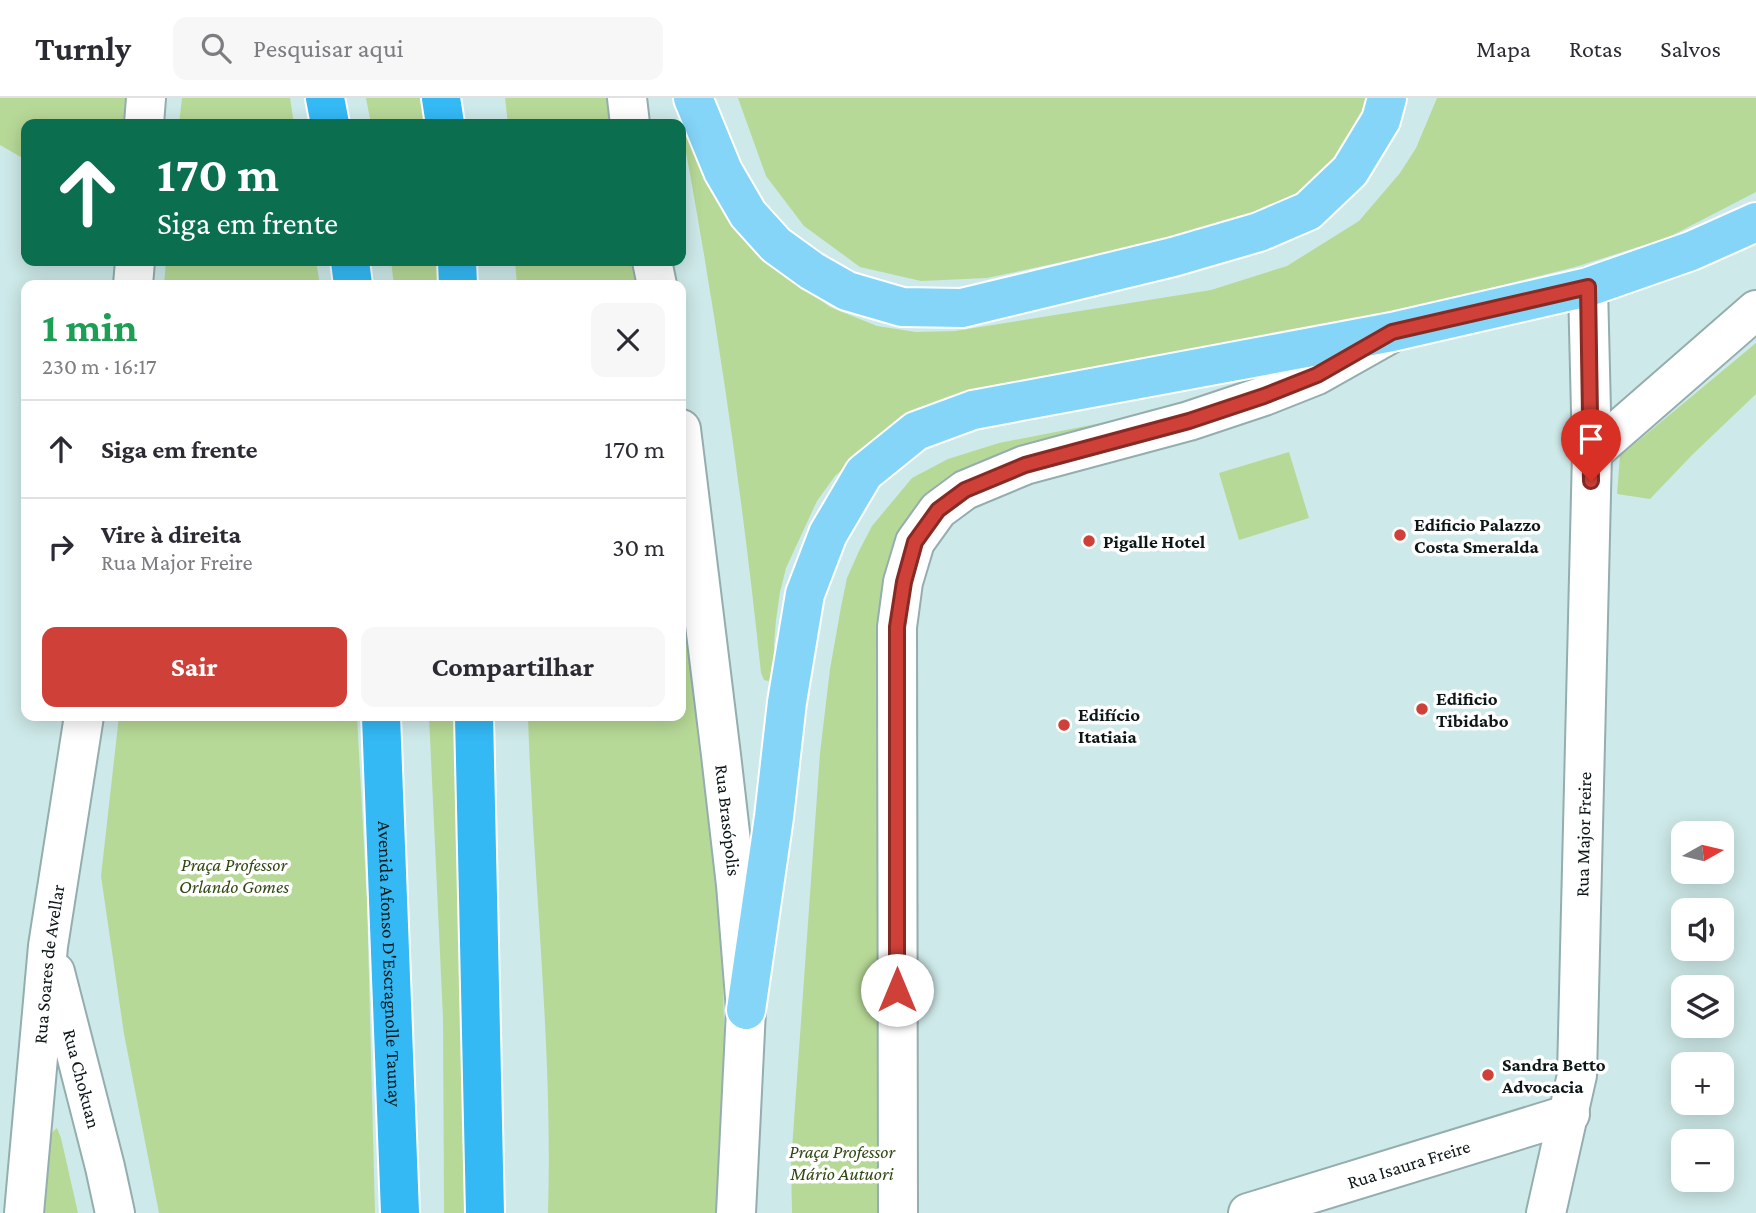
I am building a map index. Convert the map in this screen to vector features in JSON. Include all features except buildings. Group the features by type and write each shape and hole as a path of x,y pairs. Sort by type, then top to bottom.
{"highway":[{"path":"325,98 329,119"},
{"path":"441,98 444,119"},
{"name":"Avenida Afonso D'Escragnolle Taunay","path":"381,721 400,1213"},
{"path":"474,721 485,1213"}],"main road":[{"path":"693,98 723,171 748,214 776,245 812,271 847,291 902,307 962,308 1173,257 1259,232 1308,211 1350,171 1381,120 1387,98"},
{"path":"746,1010 774,817 787,702 805,594 828,534 864,473 916,431 973,410 1392,332 1588,287 1691,251 1756,222"}],"street":[{"path":"145,119 146,98"},
{"path":"627,98 630,119"},
{"name":"Rua Major Freire","path":"1546,1213 1577,1075 1592,453 1588,287"},
{"path":"1592,453 1756,310"},
{"path":"898,1213 897,627 904,582 915,542 938,510 965,490 1025,465 1189,421 1264,396 1317,375 1392,332"},
{"name":"Rua Brasópolis","path":"686,469 723,768 746,1010 737,1213"},
{"name":"Rua Soares de Avellar","path":"24,1213 48,946 83,721"},
{"name":"Rua Chokuan","path":"48,946 115,1213"},
{"name":"Rua Isaura Freire","path":"1248,1213 1570,1114"}],"green space":[{"path":"0,98 130,98 128,119 21,119 21,157 0,145"},
{"path":"182,98 290,98 293,119 180,119"},
{"path":"366,98 433,98 436,119 370,119"},
{"path":"505,98 618,98 621,119 507,119"},
{"path":"676,98 783,272 830,307 877,326 916,332 955,331 1211,290 1287,266 1359,221 1400,173 1416,148 1437,98 1756,98 1756,192 1667,238 1575,267 1422,305 966,398 901,416 835,476 817,501 786,568 776,620 774,645 777,668 774,678 768,681 764,680 761,673 724,384 686,153 686,119 680,119"},
{"path":"738,98 1381,98 1360,141 1297,199 1207,231 987,278 921,281 860,267 804,226 766,176"},
{"path":"166,266 317,266 319,280 164,280"},
{"path":"392,266 445,266 446,280 393,280"},
{"path":"515,266 643,266 644,280 517,280"},
{"path":"1756,343 1756,394 1650,499 1617,494 1620,456"},
{"name":"Praça Professor Mário Autuori","path":"1137,416 914,523 892,1213 792,1213 791,1163 820,753 830,669 847,578 872,526 912,478 948,459 999,443"},
{"path":"1289,452 1309,518 1239,540 1219,473"},
{"path":"686,567 704,693 722,948 727,1133 724,1213 548,1213 548,1089 528,721 686,721"},
{"name":"Praça Professor Orlando Gomes","path":"118,721 357,721 367,901 375,1213 159,1213 124,1034 101,876"},
{"path":"429,721 464,721 473,1213 444,1213 443,1018"},
{"path":"57,1128 78,1213 43,1213 49,1135"}],"place":[{"name":"Edificio Palazzo Costa Smeralda","path":"1400,535"},
{"name":"Pigalle Hotel","path":"1089,541"},
{"name":"Edificio Tibidabo","path":"1422,709"},
{"name":"Edifício Itatiaia","path":"1064,725"},
{"name":"Sandra Betto Advocacia","path":"1488,1075"}],"route":[{"path":"897,990 897,627 904,582 915,542 938,510 965,490 1025,465 1189,421 1264,396 1317,375 1392,332 1588,287 1591,481"}]}
